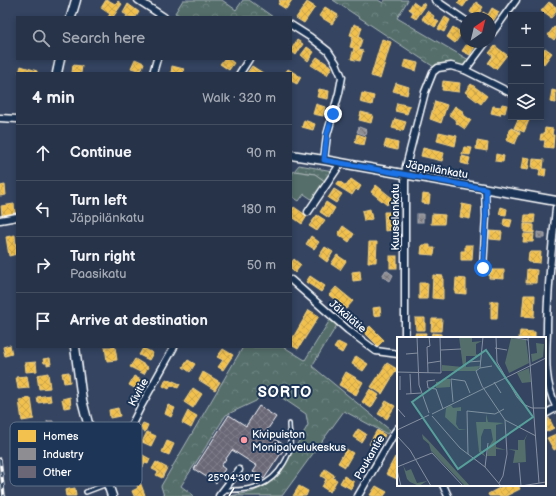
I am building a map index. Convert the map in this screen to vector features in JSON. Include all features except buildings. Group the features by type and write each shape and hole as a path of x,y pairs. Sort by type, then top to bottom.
{"street":[{"path":"71,16 76,0"},
{"path":"138,0 162,16"},
{"path":"435,0 460,17"},
{"path":"496,28 516,0"},
{"path":"292,25 328,51 336,63 342,77 327,134 324,160"},
{"path":"482,48 465,70 508,92"},
{"path":"57,72 60,60"},
{"path":"153,72 157,60"},
{"path":"241,72 248,60"},
{"name":"Kuuselankatu","path":"405,337 406,166 425,92 433,72 438,68 451,66 465,70"},
{"path":"0,118 16,119"},
{"name":"Jäppilänkatu","path":"292,155 556,201"},
{"path":"308,212 341,163"},
{"path":"483,268 486,189"},
{"path":"546,413 556,407 551,396 547,378 546,360 547,301 556,208"},
{"path":"0,220 16,217"},
{"name":"Jäkälätie","path":"292,281 348,330 376,351 397,354"},
{"path":"75,348 82,400 88,422"},
{"name":"Kivitie","path":"133,422 173,348"},
{"name":"Poukantie","path":"358,496 397,429"},
{"path":"219,496 239,470"},
{"path":"109,486 112,496"},
{"path":"443,486 448,496"}],"lane":[{"path":"223,490 236,491 251,489 263,484 274,476 288,456 291,445 288,424"},
{"path":"86,492 102,486"}],"green space":[{"path":"183,0 222,0 236,10 243,0 249,0 272,16 180,16 175,13"},
{"path":"333,0 378,0 383,3 385,0 408,0 397,18 469,60 464,68 451,64 434,67"},
{"path":"299,165 333,171 326,182 315,174 294,171"},
{"path":"294,171 315,174 326,182 313,200 304,194 299,201 292,197 292,174"},
{"path":"330,320 337,325 312,366 390,430 387,434 344,411 282,496 230,496 252,492 277,477 308,425 306,414 266,387 256,401 226,415 181,486 193,495 164,496 161,486 242,348 286,348 305,360"}],"railway":[{"path":"0,459 4,496"}],"place":[{"name":"Kivipuiston Monipalvelukeskus","path":"244,440"}],"district":[{"name":"SORTO","path":"285,392"}],"route":[{"path":"333,114 327,134 324,160 486,189 483,268"}]}
